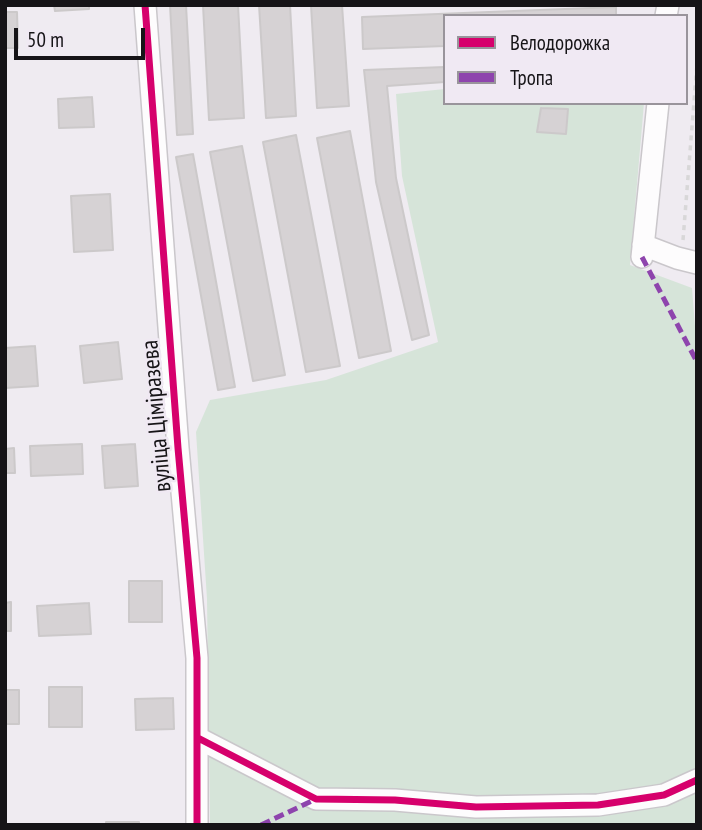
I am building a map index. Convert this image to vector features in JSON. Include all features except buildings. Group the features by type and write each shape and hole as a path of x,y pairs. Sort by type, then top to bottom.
{"street":[{"name":"вуліца Ціміразева","path":"145,5 178,448 197,658 197,825"},
{"path":"657,105 643,251 697,262"},
{"path":"198,738 316,799 395,800 476,807 598,805 664,795 697,780"}],"path":[{"path":"683,245 697,64"}],"shaded area":[{"path":"443,89 443,105 644,105 630,265 692,288 697,352 697,825 210,825 207,599 196,432 210,400 326,380 438,342 402,176 396,94"}],"marked path":[{"path":"642,257 697,362"},
{"path":"261,825 316,799"}],"cycle path":[{"path":"145,5 178,448 197,658 197,825"},
{"path":"198,738 316,799 395,800 476,807 598,805 664,795 697,780"}]}
